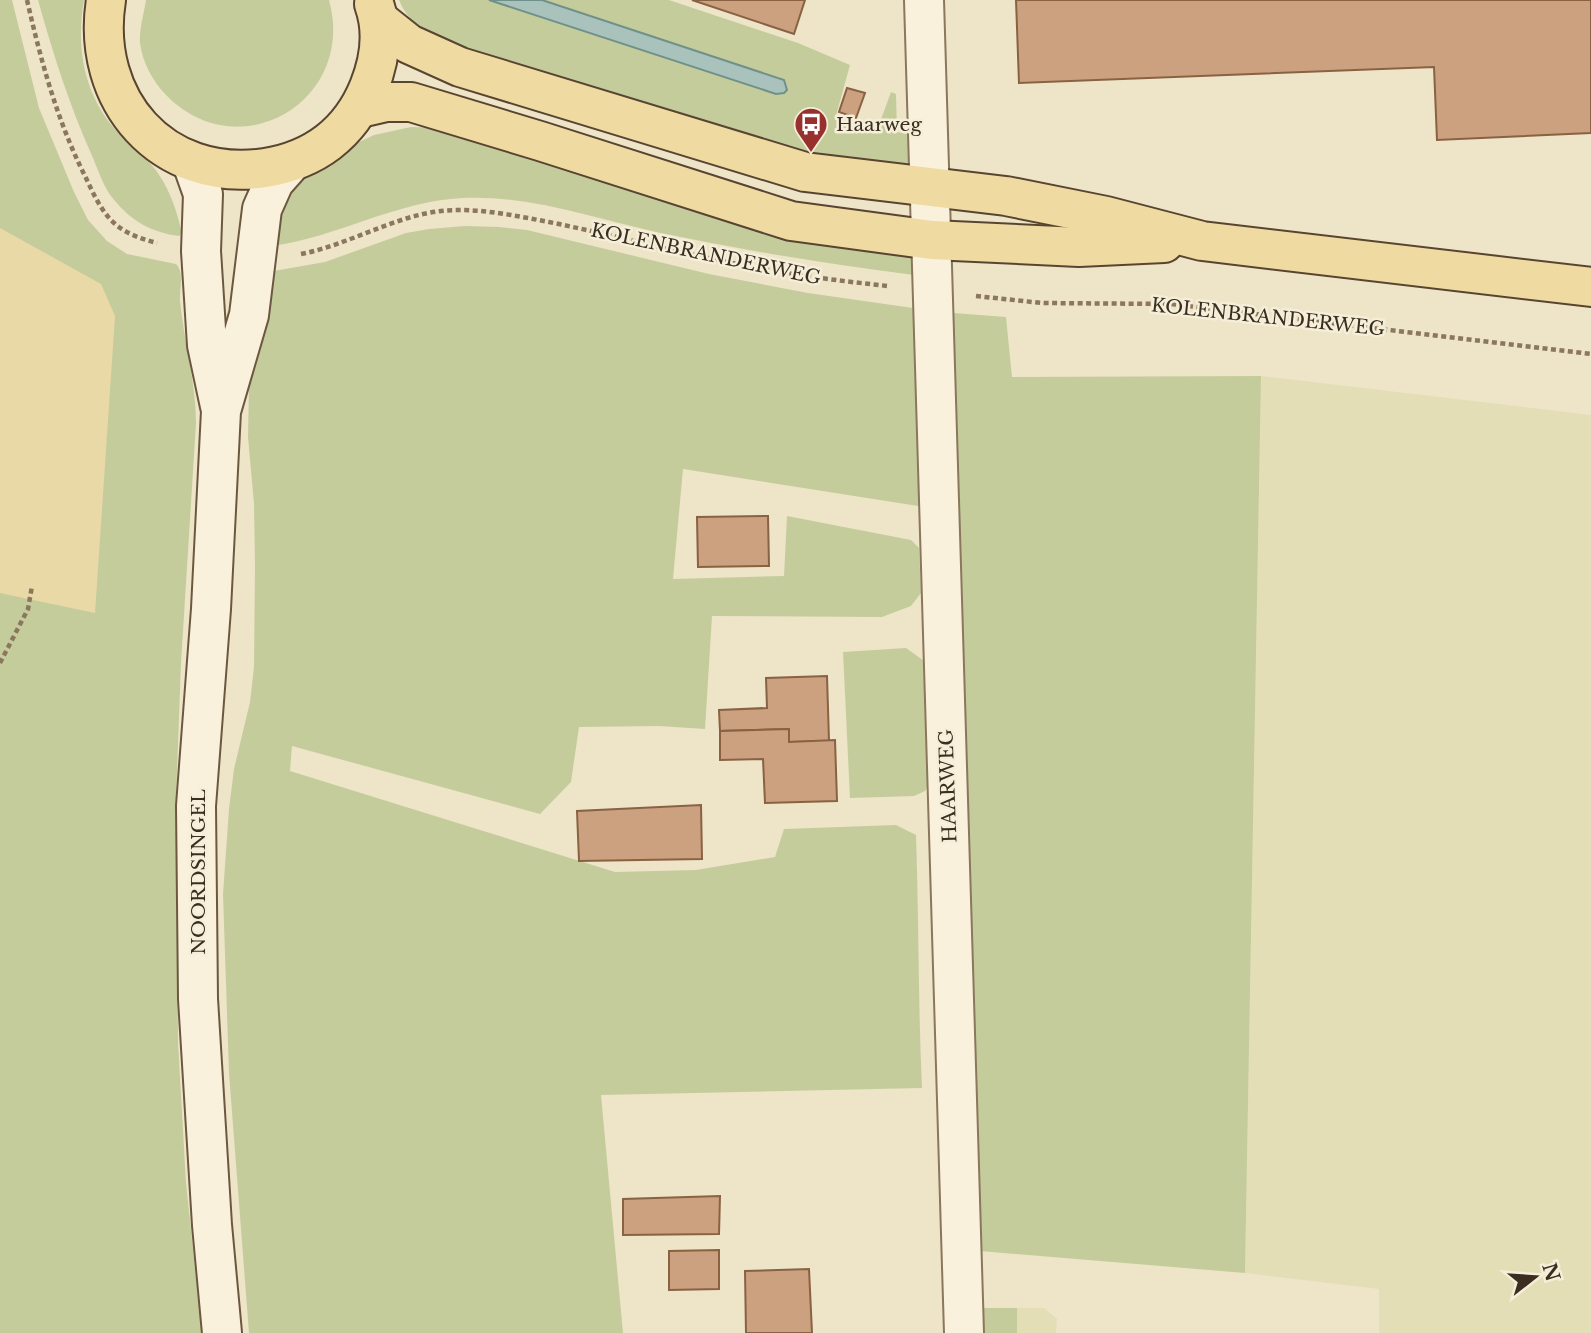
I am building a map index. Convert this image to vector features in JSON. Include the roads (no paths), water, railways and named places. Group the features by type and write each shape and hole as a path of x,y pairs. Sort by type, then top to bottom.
{"main road":[{"path":"106,0 104,13 107,61 122,102 140,128 162,147 192,163 221,170 290,164 335,137 360,108 378,64 376,10"},
{"name":"HAARWEG","path":"924,0 964,1333"},
{"path":"376,10 409,44 460,67 806,172 1006,196 1106,216 1202,241 1591,287"},
{"path":"360,108 386,102 411,102 791,221 932,240 1079,247 1202,241"},
{"name":"NOORDSINGEL","path":"192,163 203,194 201,251 207,345 221,411"},
{"name":"NOORDSINGEL","path":"222,1333 212,1225 198,999 196,806 211,609 221,411 249,315 262,209 274,182 290,164"}],"water":[{"path":"489,0 542,0 784,80 787,90 776,94"}],"place":[{"name":"Haarweg","path":"811,154"}]}
